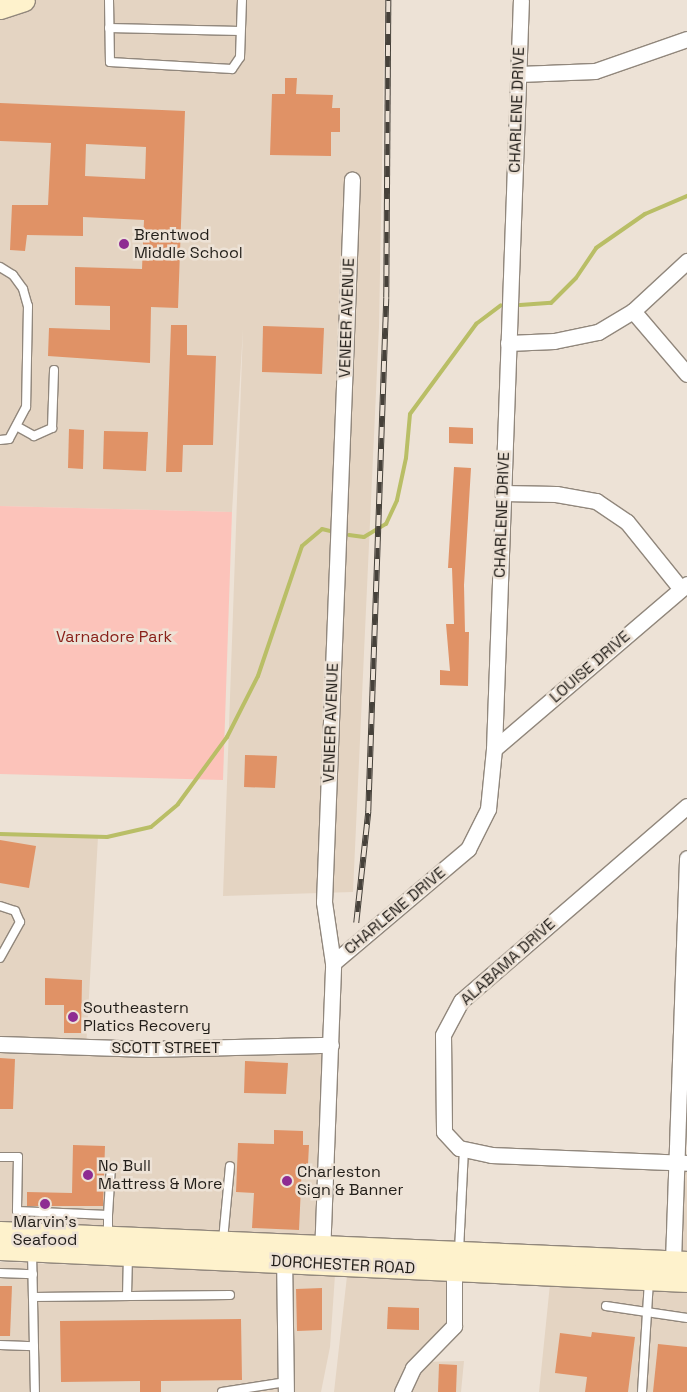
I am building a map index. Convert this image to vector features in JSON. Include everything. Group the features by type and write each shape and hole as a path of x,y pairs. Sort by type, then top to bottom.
{"main road":[{"path":"0,8 24,0"},
{"name":"DORCHESTER ROAD","path":"0,1232 222,1242 284,1254"},
{"name":"DORCHESTER ROAD","path":"0,1249 30,1232 128,1255 284,1254 456,1259 680,1262"},
{"name":"DORCHESTER ROAD","path":"456,1259 649,1279 687,1281"}],"street":[{"name":"CHARLENE DRIVE","path":"333,963 468,849 488,809 494,749 521,0"},
{"path":"519,74 595,71 687,39"},
{"name":"VENEER AVENUE","path":"322,1256 333,963 324,902 352,180"},
{"path":"508,343 577,338 598,332 633,311 687,261"},
{"path":"633,311 687,374"},
{"path":"502,493 556,494 596,501 627,522 684,586"},
{"name":"LOUISE DRIVE","path":"494,749 684,586"},
{"name":"ALABAMA DRIVE","path":"681,1163 492,1155 464,1149 444,1132 443,1035 449,1018 461,1001 687,806"},
{"path":"680,1262 687,858"},
{"name":"SCOTT STREET","path":"0,1044 148,1049 331,1045"},
{"path":"284,1254 286,1387"},
{"path":"402,1392 413,1368 454,1326 456,1259"}],"lane":[{"path":"109,0 108,59 115,65 232,69 240,57 242,0"},
{"path":"109,28 240,31"},
{"path":"0,267 18,282 28,306 26,407 18,427 9,439 0,440"},
{"path":"18,427 34,436 52,428 54,370"},
{"path":"0,906 15,911 20,922 0,958"},
{"path":"456,1259 464,1149"},
{"path":"0,1157 18,1157 17,1211 30,1232 33,1274 35,1392"},
{"path":"108,1237 111,1166"},
{"path":"222,1242 230,1166"},
{"path":"30,1232 108,1215"},
{"path":"127,1296 128,1255"},
{"path":"0,1272 33,1274"},
{"path":"642,1392 649,1279"},
{"path":"33,1297 230,1294"},
{"path":"606,1306 687,1318"},
{"path":"0,1346 34,1346"},
{"path":"222,1392 286,1387"}],"shaded area":[{"path":"24,0 385,0 379,327 353,892 223,896 243,329 232,512 0,506 0,8"},
{"path":"0,834 98,837 86,1049 331,1045 323,1236 0,1222"},
{"path":"675,1163 687,1163 687,1253 673,1252"},
{"path":"0,1262 335,1275 330,1347 321,1392 0,1392"},
{"path":"347,1276 454,1280 455,1315 420,1362 464,1361 461,1392 334,1392"},
{"path":"550,1284 687,1291 687,1392 539,1392"}],"green space":[{"name":"Varnadore Park","path":"0,506 232,512 223,780 0,774"}],"building":[{"path":"285,78 297,78 296,94 333,95 332,108 340,108 340,132 331,132 331,156 270,155 272,94 285,94"},
{"path":"0,103 185,111 178,308 151,307 150,363 48,356 49,328 110,330 110,306 75,305 75,267 142,269 144,220 83,217 83,236 27,235 25,251 10,250 12,205 48,205 51,143 0,141","holes":["86,144 146,147 145,179 85,176"]},
{"path":"171,325 187,325 187,355 216,356 213,445 183,445 182,472 166,472"},
{"path":"263,326 324,328 322,374 262,372"},
{"path":"449,427 473,428 473,444 449,443"},
{"path":"69,429 84,430 83,469 68,468"},
{"path":"104,431 148,432 146,471 103,469"},
{"path":"454,467 471,468 464,585 465,632 469,632 468,686 440,685 440,670 450,671 446,624 454,624 452,568 448,568"},
{"path":"245,755 277,756 275,788 244,787"},
{"path":"0,840 36,846 29,888 0,883"},
{"name":"Southeastern Platics Recovery","path":"45,978 82,980 81,1033 64,1033 64,1005 45,1005"},
{"path":"0,1058 15,1059 13,1109 0,1109"},
{"path":"245,1061 288,1063 286,1094 244,1093"},
{"name":"Charleston Sign & Banner","path":"274,1130 303,1131 303,1145 309,1145 308,1164 302,1164 299,1230 252,1228 254,1193 236,1192 238,1143 274,1144"},
{"name":"No Bull Mattress & More","path":"73,1145 105,1146 103,1206 27,1206 27,1192 72,1193"},
{"path":"0,1286 12,1286 10,1336 0,1336"},
{"path":"322,1288 322,1330 297,1331 296,1289"},
{"path":"388,1307 419,1308 419,1330 387,1329"},
{"path":"241,1319 242,1380 161,1381 161,1392 140,1392 140,1381 61,1382 60,1321"},
{"path":"592,1332 635,1337 628,1392 585,1392 587,1377 555,1373 560,1333 591,1337"},
{"path":"658,1344 687,1347 687,1392 653,1392"},
{"path":"439,1364 457,1365 456,1392 438,1392"}],"waterway":[{"path":"520,305 551,303 576,278 596,248 645,214 687,196"},
{"path":"349,535 364,537 386,524 397,500 406,458 410,414 476,324 501,305"},
{"path":"0,834 107,837 151,827 178,804 227,737 258,676 302,546 322,529 334,532"}],"railway":[{"path":"356,923 368,812 386,298 388,0"}],"place":[{"name":"Brentwod Middle School","path":"124,244"},
{"name":"Southeastern Platics Recovery","path":"73,1017"},
{"name":"No Bull Mattress & More","path":"88,1175"},
{"name":"Charleston Sign & Banner","path":"287,1181"},
{"name":"Marvin's Seafood","path":"45,1204"}]}
